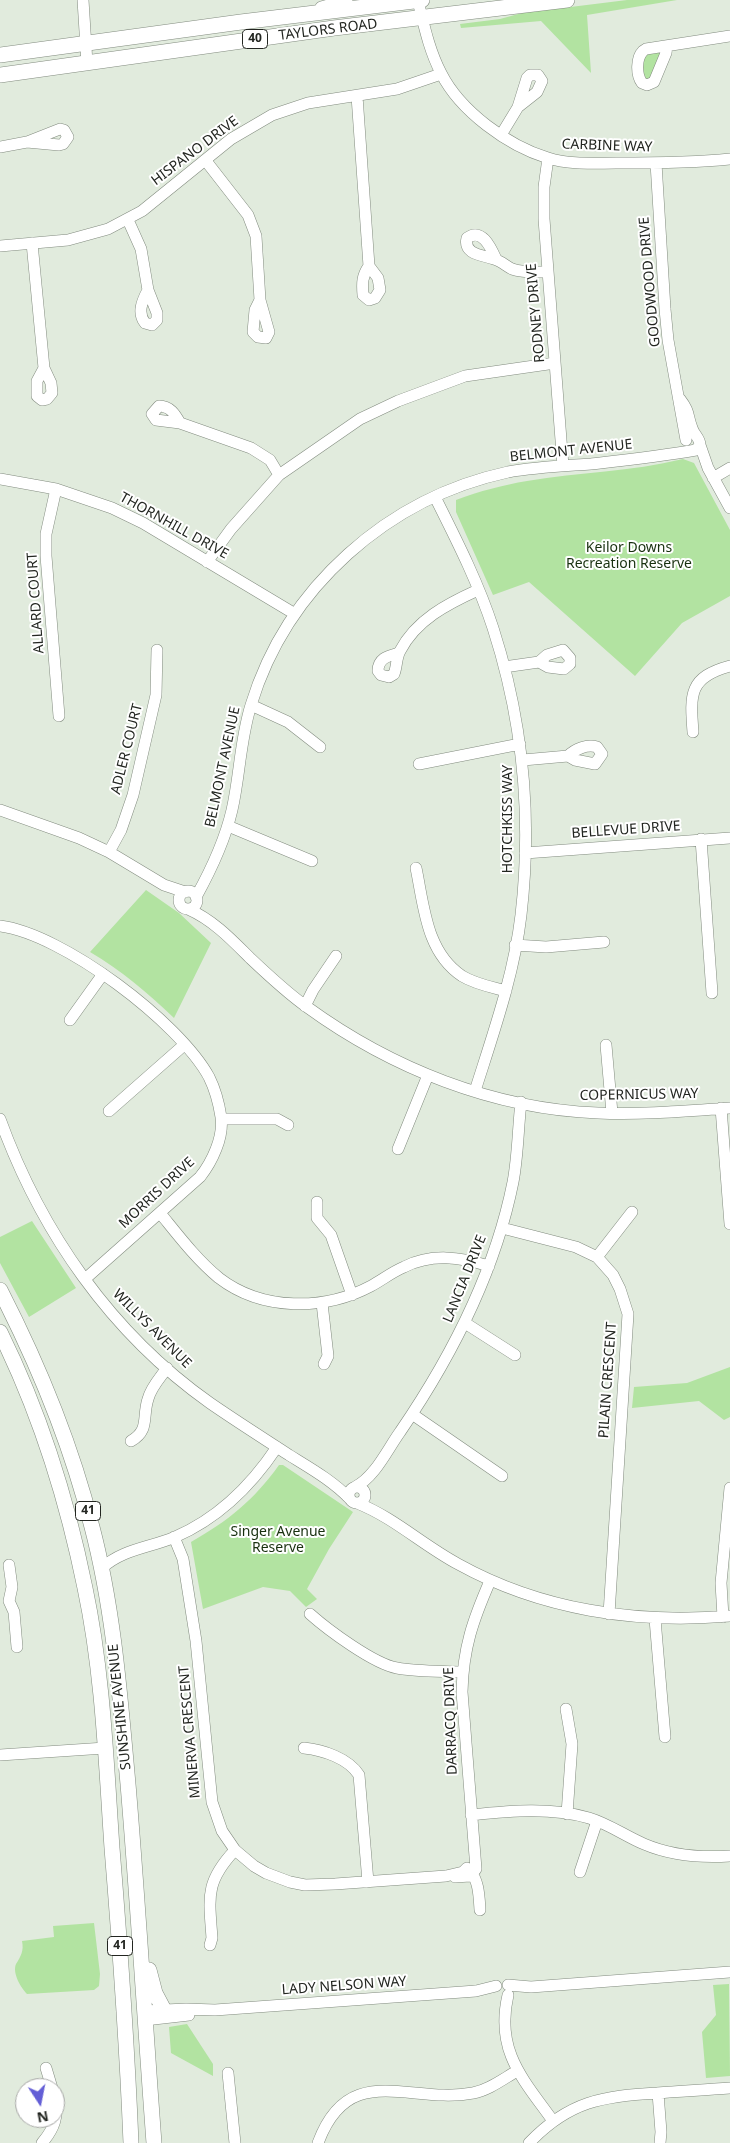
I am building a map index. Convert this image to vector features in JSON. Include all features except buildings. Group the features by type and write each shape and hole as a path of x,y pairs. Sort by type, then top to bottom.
{"main road":[{"name":"TAYLORS ROAD","path":"0,55 422,0"},
{"name":"TAYLORS ROAD","path":"0,75 334,28 423,19 568,0"},
{"name":"SUNSHINE AVENUE","path":"0,1290 22,1332 57,1415 76,1473 102,1568 115,1647 154,2143"},
{"name":"SUNSHINE AVENUE","path":"0,1332 32,1402 59,1480 86,1589 94,1641 105,1748 125,2018 131,2143"},
{"path":"94,1641 94,1606 88,1565 98,1552"},
{"path":"105,1748 124,1747"},
{"path":"137,1915 148,1952 152,1985 164,2010"},
{"path":"125,2018 145,2016"}],"street":[{"path":"83,0 87,63"},
{"path":"288,17 347,0"},
{"name":"CARBINE WAY","path":"418,0 430,48 441,74 474,115 501,135 548,158 572,163 656,163 730,159"},
{"path":"667,46 730,36"},
{"name":"HISPANO DRIVE","path":"0,246 83,237 128,220 231,140 272,114 308,103 397,89 441,74"},
{"path":"357,96 369,266"},
{"path":"501,135 518,107"},
{"path":"0,147 27,142"},
{"name":"RODNEY DRIVE","path":"548,158 544,187 544,219 563,466"},
{"path":"206,161 248,215 256,236 260,300"},
{"name":"GOODWOOD DRIVE","path":"656,163 665,309 680,399 689,411 692,444 711,473 730,508"},
{"path":"128,220 141,250 148,290"},
{"path":"32,243 44,368"},
{"path":"496,259 512,269 526,272 548,272"},
{"path":"207,562 236,522 279,475 360,418 398,400 465,376 555,363"},
{"path":"180,423 251,448 270,460 279,475"},
{"name":"BELMONT AVENUE","path":"184,906 194,907 191,895 209,870 228,826 235,794 242,742 251,706 267,664 295,614 320,582 357,546 393,519 434,497 498,475 524,469 627,460 662,454 692,444"},
{"path":"711,473 730,468"},
{"name":"THORNHILL DRIVE","path":"0,479 56,489 112,508 143,523 295,614"},
{"name":"ALLARD COURT","path":"56,489 46,534 46,556 59,716"},
{"name":"HOTCHKISS WAY","path":"434,497 463,554 493,627 504,667 523,760 525,853 521,917 506,991 475,1091"},
{"path":"399,652 421,623 445,605 478,590"},
{"name":"ADLER COURT","path":"109,852 121,830 133,795 156,695 156,650"},
{"path":"504,667 539,662"},
{"path":"693,732 691,702 694,687 701,678 709,673 730,666"},
{"path":"251,706 288,722 320,747"},
{"path":"419,764 520,744"},
{"path":"523,760 568,756"},
{"name":"COPERNICUS WAY","path":"0,810 58,830 109,852 164,885 191,895 214,923 263,970 305,1006 368,1046 428,1075 475,1091 521,1102 580,1112 612,1113 726,1108"},
{"path":"228,826 312,861"},
{"name":"BELLEVUE DRIVE","path":"525,853 730,838"},
{"path":"701,840 712,995"},
{"path":"416,868 428,926 435,947 443,958 462,976 480,984 506,991"},
{"name":"COPERNICUS WAY","path":"164,885 184,906 214,923"},
{"path":"184,906 179,898 191,895"},
{"name":"MORRIS DRIVE","path":"0,926 38,938 85,962 135,997 184,1045 208,1076 214,1089 222,1119 218,1144 208,1167 200,1177 85,1279"},
{"path":"515,945 546,947 604,942"},
{"path":"305,1006 313,990 336,956"},
{"path":"70,1020 103,974"},
{"path":"109,1111 184,1045"},
{"path":"606,1045 612,1113"},
{"path":"398,1149 428,1075"},
{"name":"LANCIA DRIVE","path":"359,1498 371,1473 412,1414 465,1323 489,1266 502,1228 513,1179 521,1102"},
{"path":"726,1108 730,1224"},
{"path":"222,1119 279,1114 288,1125"},
{"name":"WILLYS AVENUE","path":"0,1119 38,1207 68,1258 123,1326 167,1368 210,1402 359,1498 383,1517 457,1564 490,1581 554,1603 609,1614 655,1619 726,1616"},
{"path":"317,1202 314,1219 331,1235 352,1295"},
{"path":"597,1257 632,1212"},
{"path":"160,1213 202,1262 220,1279 234,1287 268,1300 287,1304 322,1303 352,1295 418,1261 457,1258 489,1266"},
{"name":"PILAIN CRESCENT","path":"502,1228 576,1247 597,1257 613,1275 628,1314 609,1614"},
{"path":"322,1303 330,1360"},
{"path":"465,1323 515,1356"},
{"path":"138,1440 145,1424 148,1398 167,1368"},
{"path":"412,1414 502,1476"},
{"path":"102,1568 116,1557 174,1537 206,1520 237,1496 264,1467 278,1447"},
{"name":"LANCIA DRIVE","path":"354,1487 371,1473"},
{"name":"WILLYS AVENUE","path":"330,1481 362,1488 359,1498"},
{"path":"726,1616 721,1583 730,1488"},
{"name":"MINERVA CRESCENT","path":"174,1537 183,1559 196,1641 212,1802 218,1822 235,1850 254,1866 290,1882 318,1885 446,1876 464,1878 470,1871"},
{"path":"98,1552 135,1549"},
{"path":"9,1563 12,1587 4,1601 14,1612 18,1647"},
{"name":"DARRACQ DRIVE","path":"480,1910 478,1887 470,1871 477,1864 471,1815 462,1672 468,1638 490,1581"},
{"path":"308,1613 327,1630 385,1665 397,1669 462,1672"},
{"path":"655,1619 665,1737"},
{"path":"566,1709 572,1744 568,1814"},
{"path":"314,1737 309,1749 326,1752 348,1763 359,1775 368,1882"},
{"path":"0,1755 105,1748"},
{"path":"471,1815 535,1810 568,1814 597,1821 642,1844 670,1853 700,1858 730,1856"},
{"path":"580,1872 597,1821"},
{"path":"214,1941 211,1887 216,1872 235,1850"},
{"name":"LADY NELSON WAY","path":"145,2016 164,2010 215,2010 476,1991 502,1992 531,1987 730,1972"},
{"path":"502,1992 508,2050 517,2071 553,2121"},
{"name":"LADY NELSON WAY","path":"145,2016 187,2016 215,2010"},
{"path":"46,2068 49,2078"},
{"path":"318,2143 323,2129 334,2111 342,2104 362,2094 376,2091 458,2095 473,2093 485,2090 517,2071"},
{"path":"228,2073 235,2143"},
{"path":"529,2143 553,2121 577,2107 601,2099 730,2088"},
{"path":"658,2093 660,2143"},
{"path":"42,2143 51,2128"}],"green space":[{"path":"627,0 677,0 587,15 591,73 541,21 461,28 460,24 500,19 522,13"},
{"path":"661,51 651,79 648,80 643,76 645,55"},
{"name":"Keilor Downs Recreation Reserve","path":"683,459 694,463 730,530 730,596 682,623 635,676 529,582 493,595 456,512 456,500 500,486 547,478 644,467"},
{"path":"146,890 179,913 211,943 174,1018 134,982 90,952"},
{"path":"32,1221 76,1288 29,1317 0,1263 0,1237"},
{"path":"730,1367 730,1417 724,1420 699,1401 632,1408 634,1387 687,1383"},
{"name":"Singer Avenue Reserve","path":"279,1465 283,1465 353,1512 329,1549 307,1589 317,1599 306,1607 290,1591 263,1587 203,1609 191,1542 240,1509 260,1489"},
{"path":"94,1923 100,1974 99,1986 94,1990 27,1994 15,1972 16,1964 21,1956 22,1941 54,1937 53,1926"},
{"path":"729,1984 730,2076 706,2078 702,2032 716,2015 713,1985"},
{"path":"187,2024 213,2064 213,2076 171,2053 169,2027"}]}
